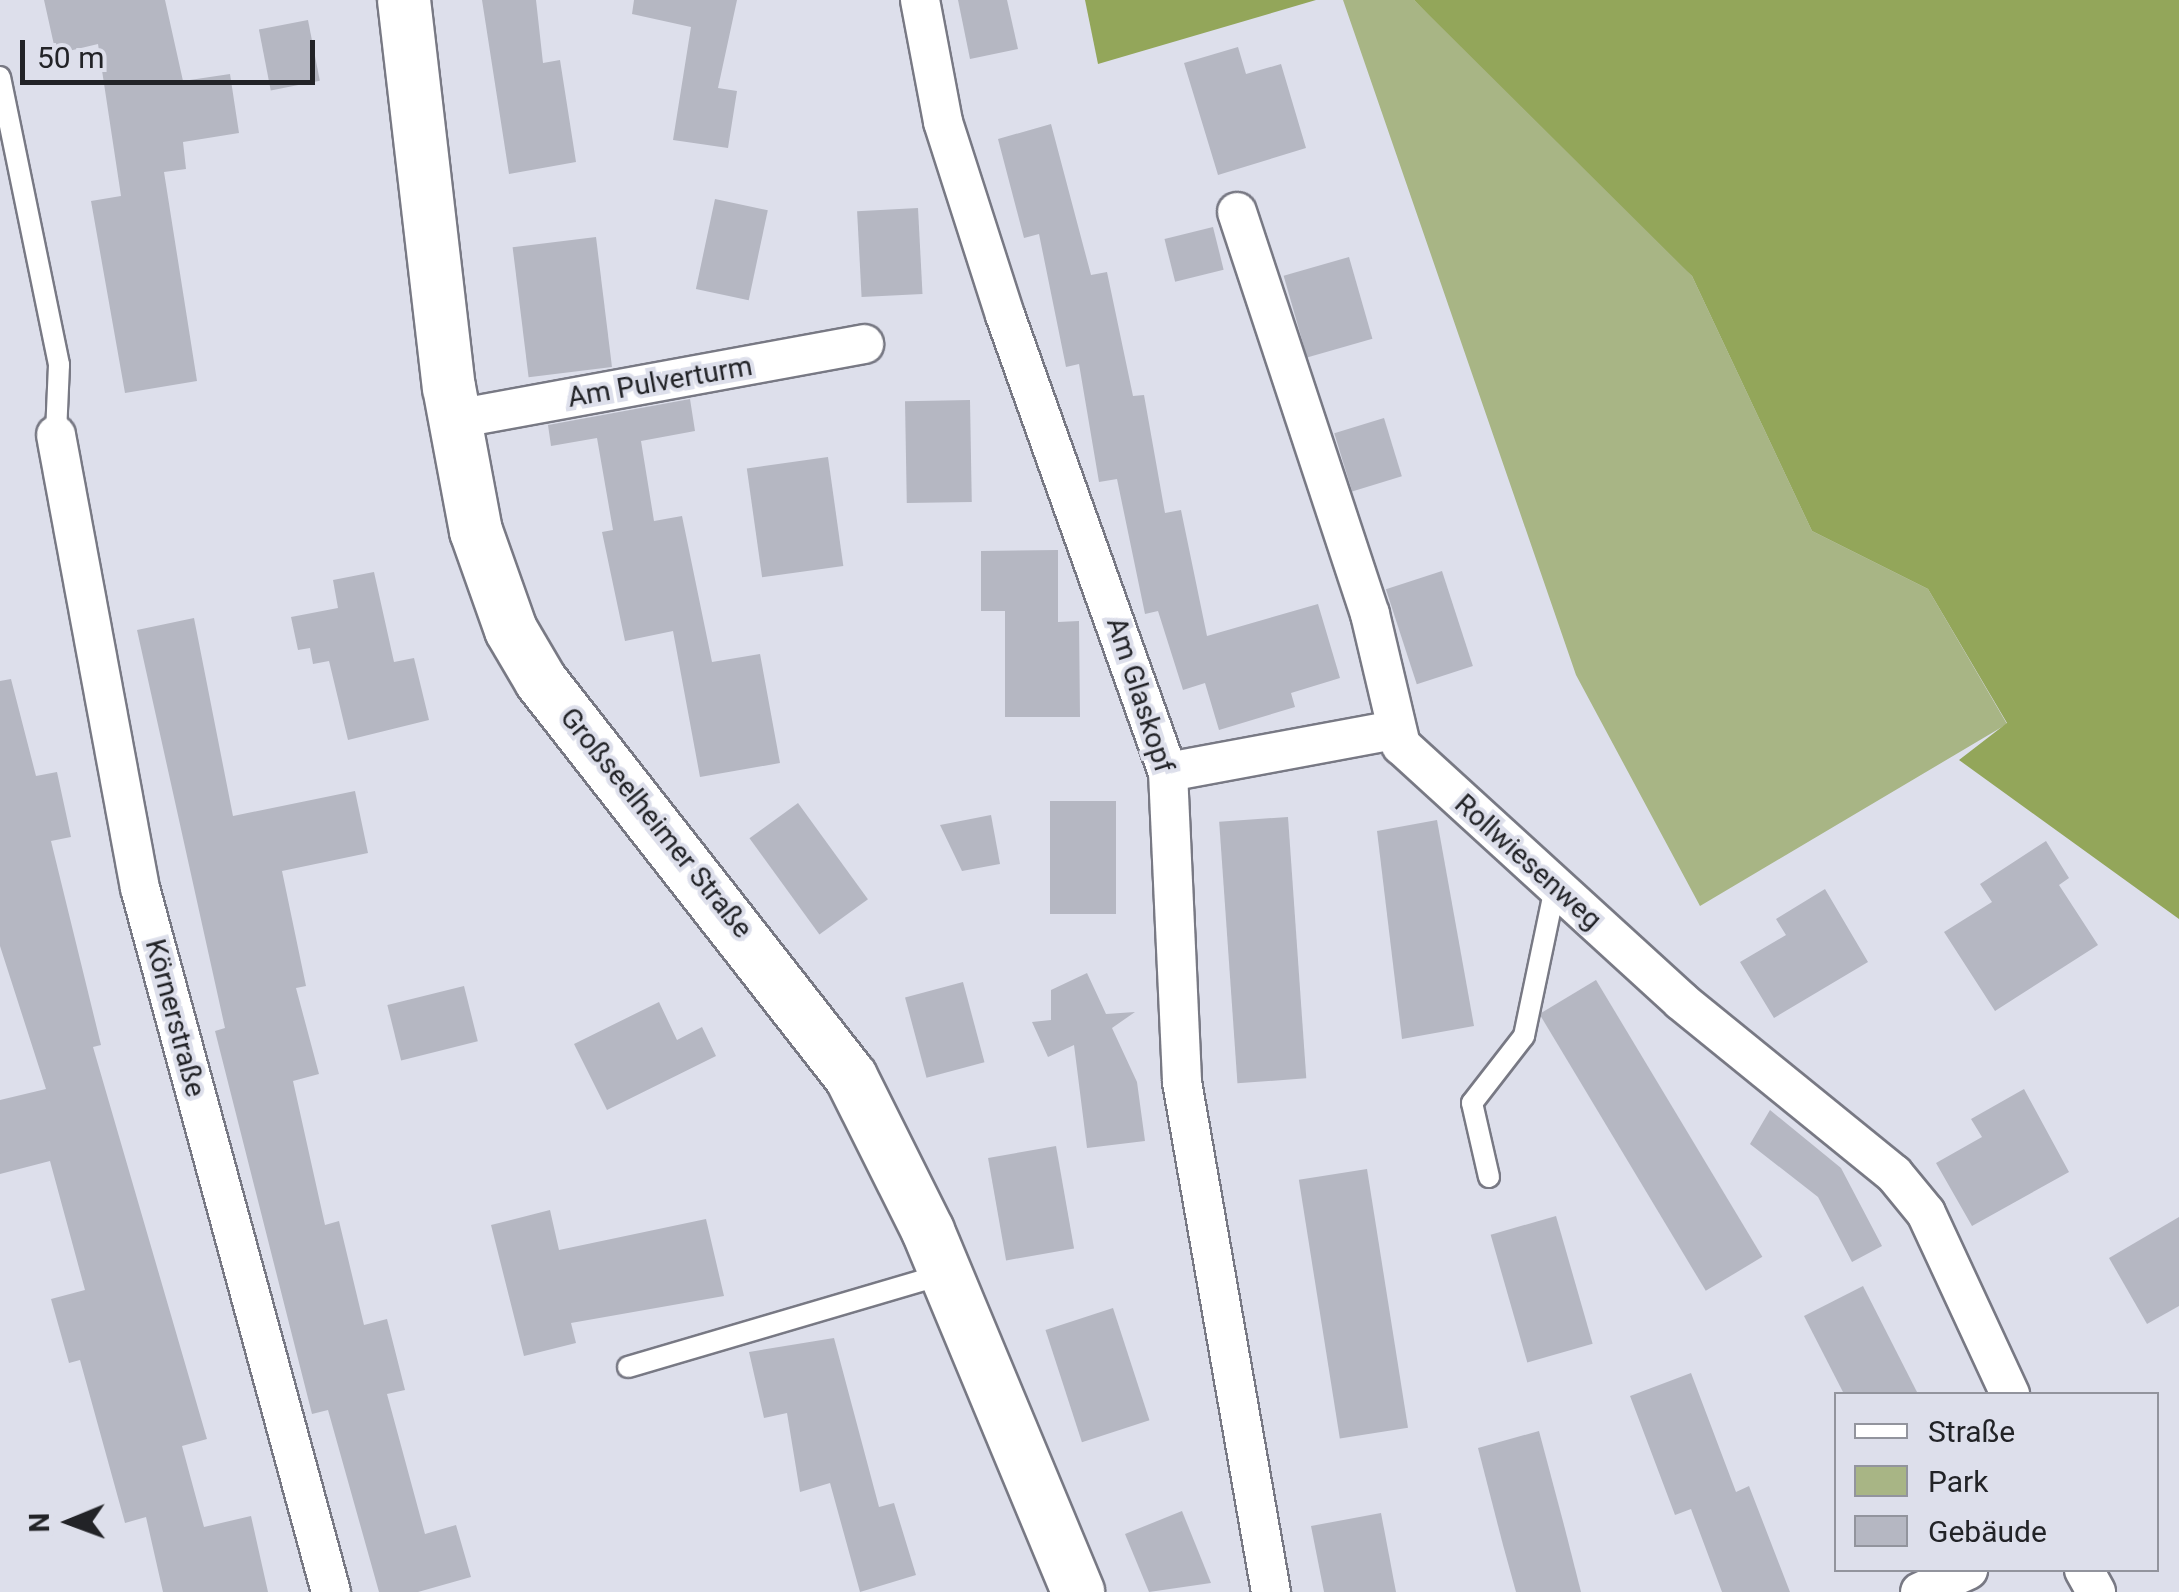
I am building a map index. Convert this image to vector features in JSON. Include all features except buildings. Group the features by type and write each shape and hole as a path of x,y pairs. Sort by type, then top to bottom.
{"main road":[{"name":"Großseelheimer Straße","path":"404,0 456,420 476,531 524,656 820,1030 881,1131 946,1274 1078,1592"}],"street":[{"name":"Am Glaskopf","path":"920,0 943,122 1005,316 1051,423 1168,772 1182,1082 1271,1592"},
{"path":"1168,772 1395,730 1370,614 1237,212"},
{"name":"Am Pulverturm","path":"456,420 864,344"},
{"name":"Körnerstraße","path":"56,435 140,888 330,1592"},
{"name":"Rollwiesenweg","path":"1395,730 1555,888 1894,1174 1926,1214 2009,1392"},
{"path":"1920,1592 1964,1572"}],"lane":[{"path":"0,77 59,365 56,435"},
{"path":"1489,1177 1472,1103 1524,1036 1555,888"},
{"path":"628,1367 946,1274"}],"green space":[{"path":"1085,0 1316,0 1098,64"},
{"path":"1343,0 1414,0 1610,186 1692,276 1812,531 1928,589 2007,724 1700,906 1576,675"},
{"path":"1414,0 2179,0 2179,919 1959,760 2007,723 1928,589 1812,531 1692,276"}]}
